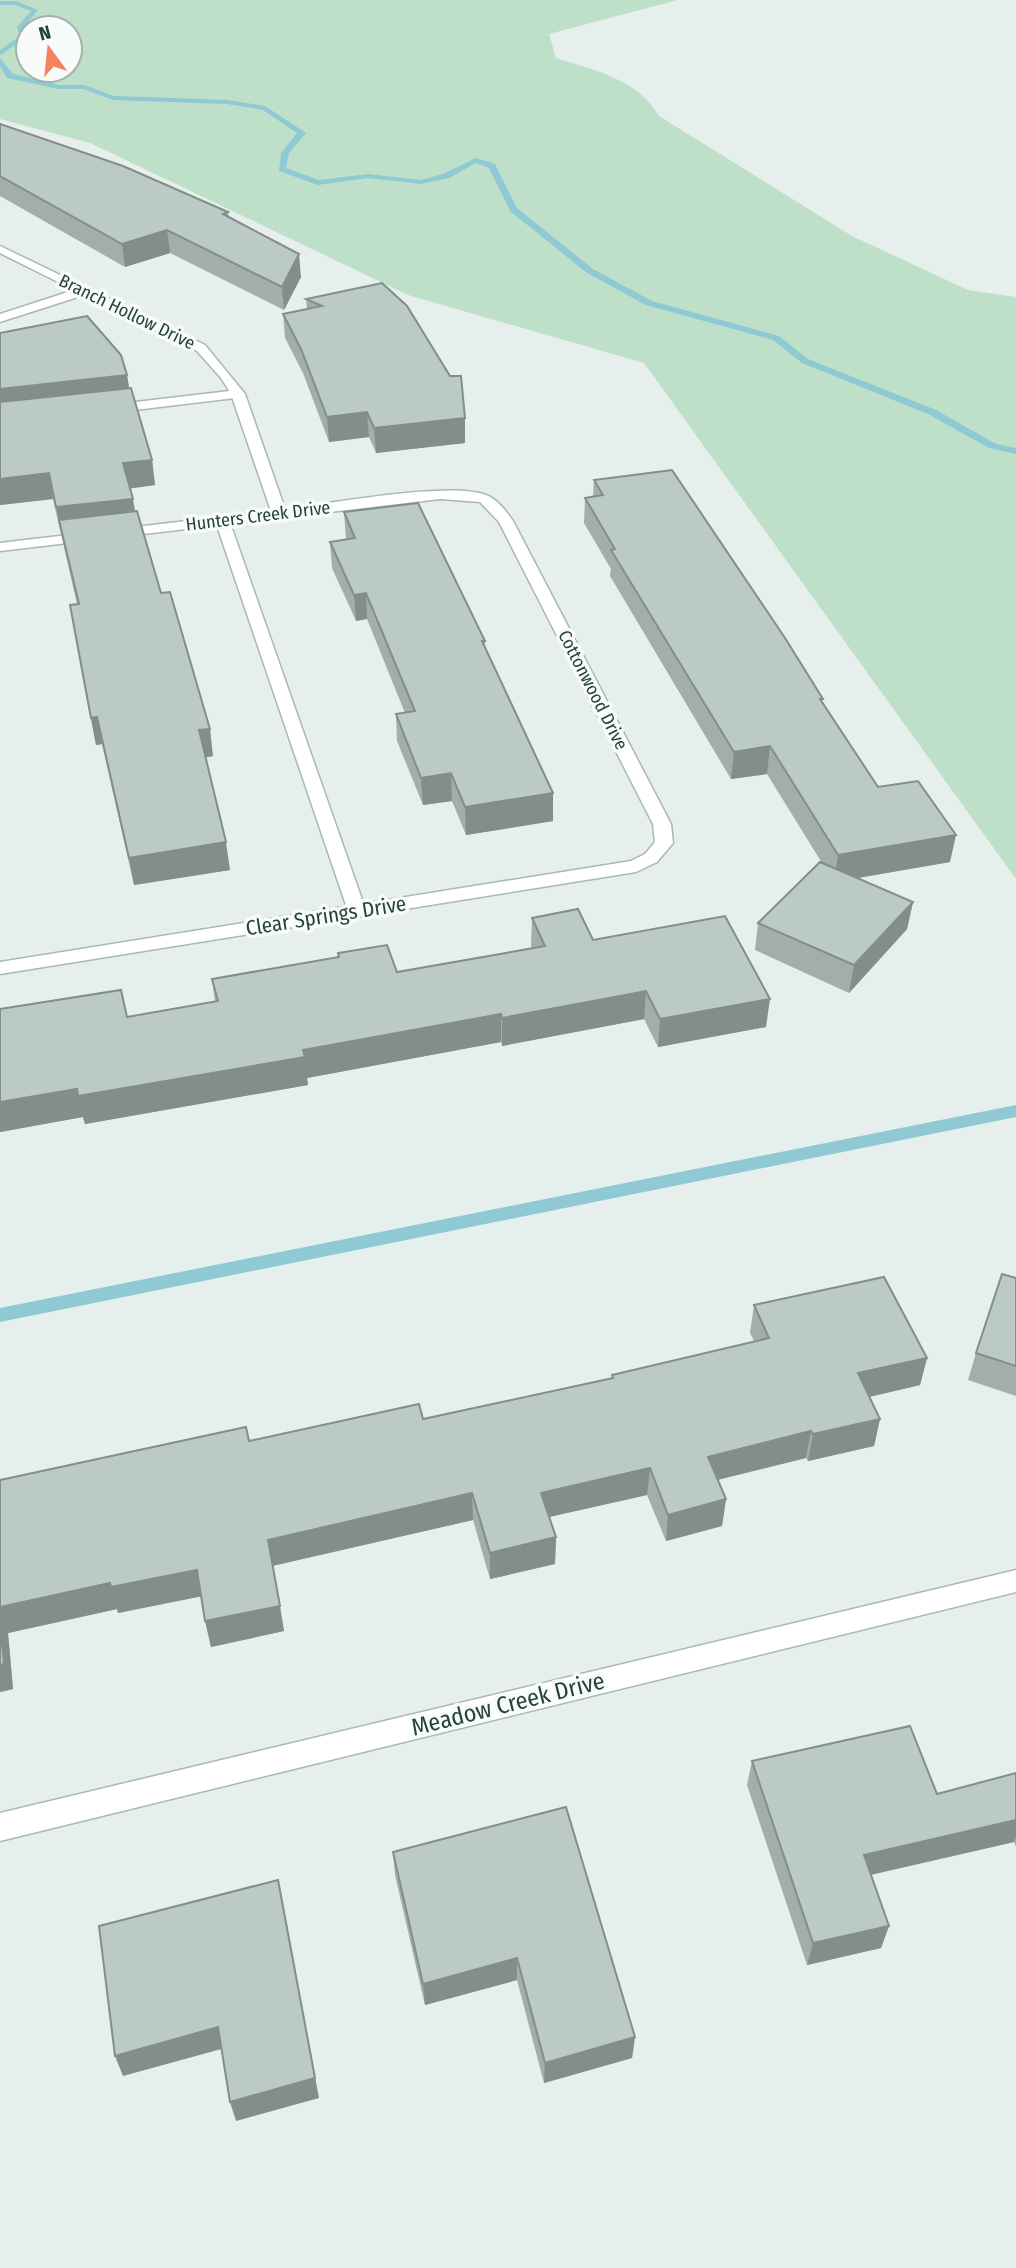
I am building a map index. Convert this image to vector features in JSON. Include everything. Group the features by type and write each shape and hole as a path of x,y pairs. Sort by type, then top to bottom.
{"street":[{"name":"Branch Hollow Drive","path":"0,248 201,348 238,394 279,513"},
{"path":"0,318 84,291"},
{"path":"93,411 238,394"},
{"name":"Hunters Creek Drive","path":"0,547 440,495 476,496 493,502 506,521"},
{"path":"222,520 357,911"},
{"name":"Cottonwood Drive","path":"506,521 662,824 664,843 651,858"},
{"name":"Clear Springs Drive","path":"0,968 636,866 651,858"},
{"name":"Meadow Creek Drive","path":"0,1827 1016,1581"}],"green space":[{"path":"0,0 678,0 549,34 556,58 600,72 627,85 650,103 659,116 852,236 968,290 1016,297 1016,879 644,363 408,295 90,143 0,119"}],"building":[{"path":"0,124 123,166 228,212 223,214 299,254 282,287 167,230 122,244 0,176"},
{"path":"382,283 407,306 450,376 461,376 465,418 374,428 367,412 327,417 301,349 283,314 322,306 306,299"},
{"path":"87,316 121,355 127,375 0,389 0,333"},
{"path":"131,388 152,460 123,463 133,499 56,507 49,473 0,479 0,402"},
{"path":"672,470 785,638 823,699 820,699 878,787 918,781 956,835 838,855 770,746 734,752 611,550 615,549 585,498 603,495 594,480"},
{"path":"418,503 485,641 482,641 553,793 465,807 451,773 421,778 396,714 415,711 366,593 354,595 330,542 355,538 344,512"},
{"path":"137,511 161,593 170,592 210,729 199,730 226,842 129,858 97,717 91,718 70,605 79,604 59,520"},
{"path":"820,862 913,902 854,965 758,923"},
{"path":"578,909 593,940 725,916 770,999 660,1019 646,991 502,1018 501,1014 303,1050 305,1057 78,1096 77,1089 0,1102 0,1009 121,990 127,1017 218,1001 212,979 339,957 338,953 387,945 397,972 545,946 532,918"},
{"path":"1002,1274 1016,1278 1016,1366 976,1353"},
{"path":"884,1277 927,1358 858,1373 880,1419 813,1434 811,1431 708,1457 726,1499 668,1515 650,1468 541,1493 556,1537 490,1553 472,1493 268,1540 280,1606 205,1621 197,1570 111,1587 110,1583 0,1607 0,1480 246,1427 249,1441 419,1404 423,1419 613,1378 612,1375 769,1338 754,1305"},
{"path":"0,1624 4,1664 0,1665"},
{"path":"910,1726 937,1794 1016,1773 1016,1820 864,1855 889,1926 813,1943 752,1761"},
{"path":"566,1807 635,2037 545,2063 517,1958 423,1984 393,1852"},
{"path":"278,1880 315,2078 230,2102 218,2027 115,2056 99,1926"}],"waterway":[{"path":"0,3 16,3 35,10 20,27 24,37 0,53"},
{"path":"0,60 10,76 59,87 84,87 113,98 227,102 265,108 302,133 285,153 282,169 318,183 368,176 421,182 446,176 476,160 492,166 513,209 590,271 649,303 776,338 805,361 932,412 993,446 1016,451"},
{"path":"0,1315 1016,1111"}]}
